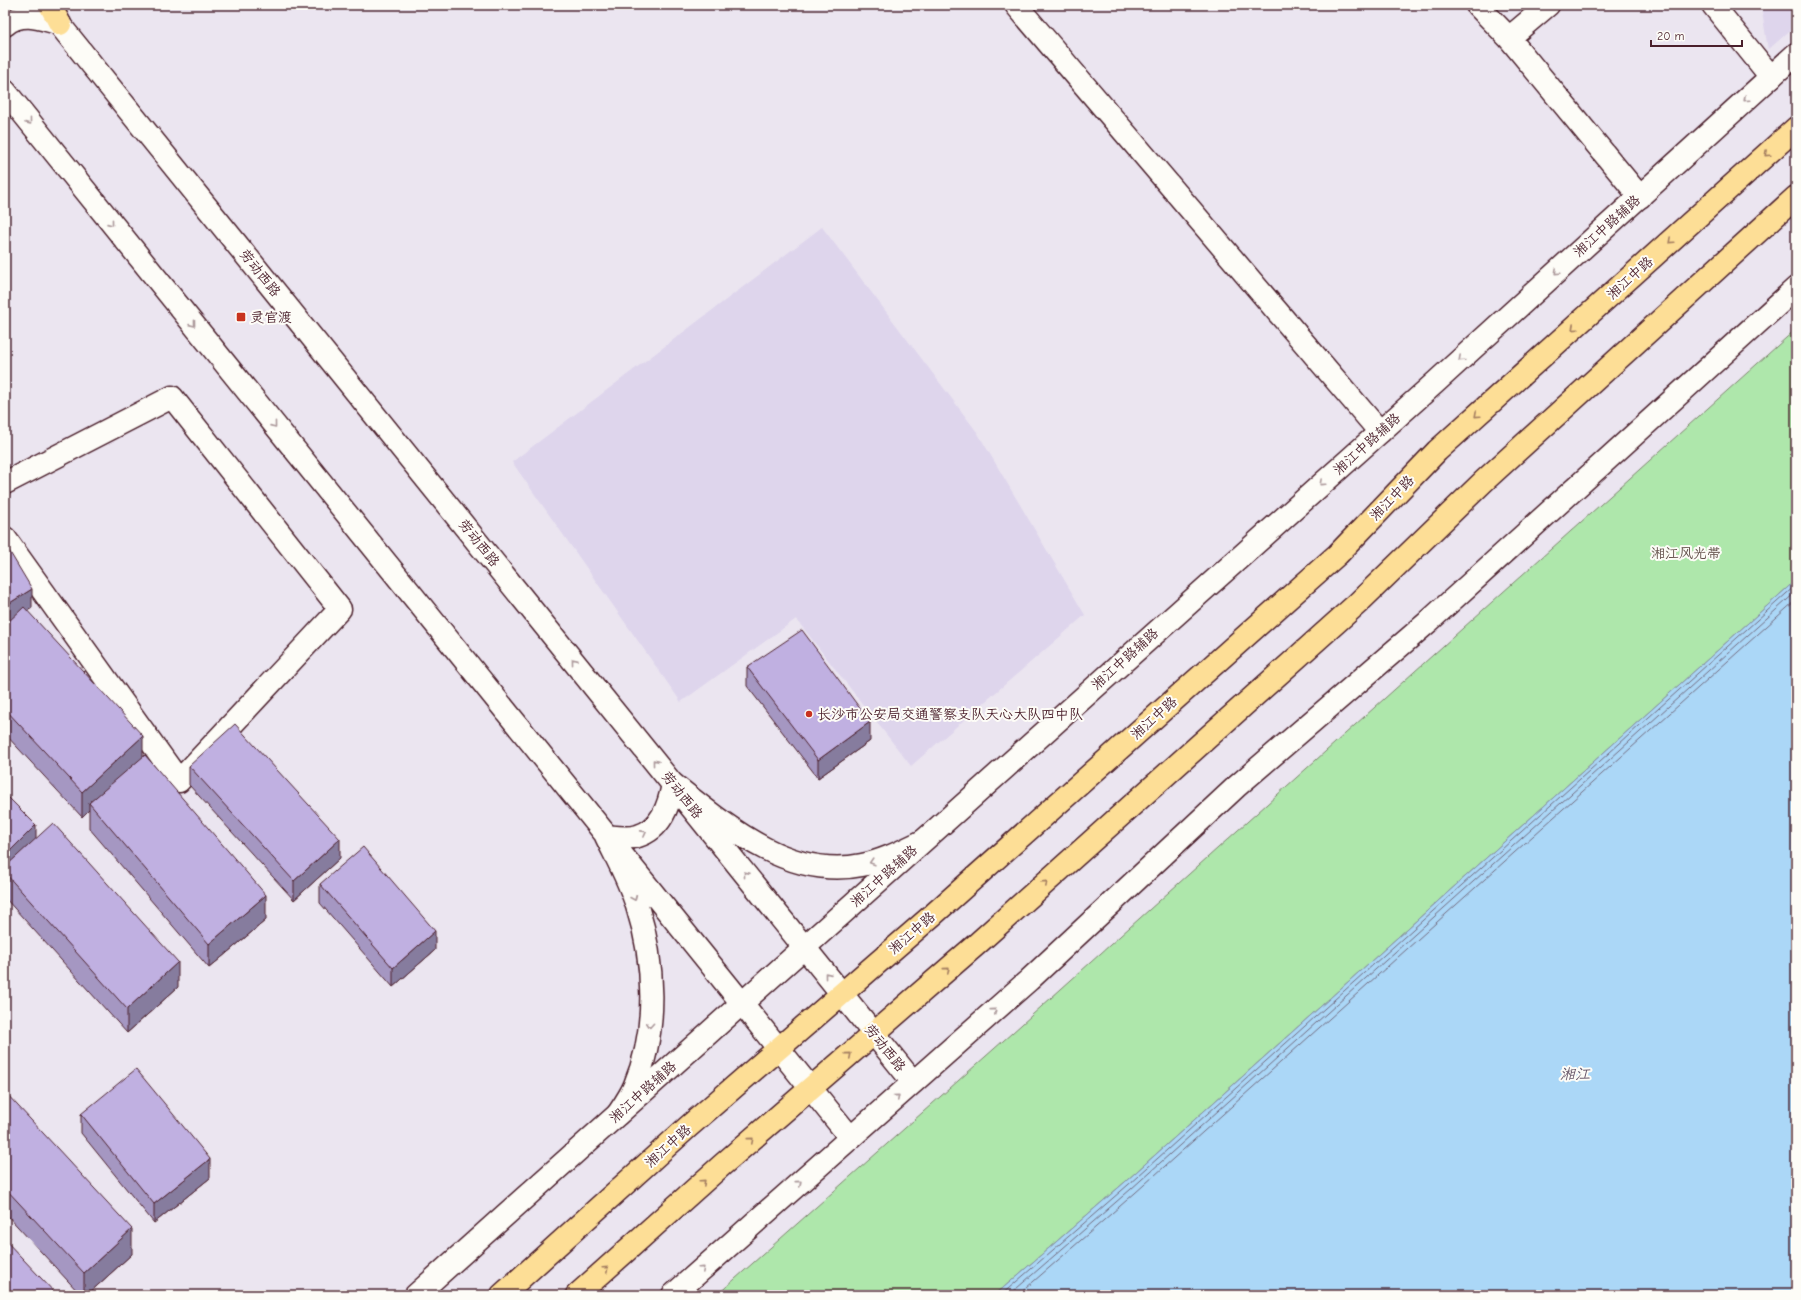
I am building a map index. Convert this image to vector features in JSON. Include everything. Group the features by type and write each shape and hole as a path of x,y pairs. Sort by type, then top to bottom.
{"main road":[{"path":"50,5 60,24"},
{"name":"湘江中路","path":"502,1295 778,1049 935,913 1338,554 1437,451 1796,128"},
{"path":"577,1295 810,1088 977,944 1358,603 1484,480 1796,197"}],"street":[{"name":"劳动西路","path":"44,5 913,1082"},
{"path":"1016,5 1380,432"},
{"path":"1477,5 1509,38 1640,197"},
{"path":"1509,38 1548,5"},
{"path":"1713,5 1771,77"},
{"path":"5,25 11,20 22,17 41,18 60,24"},
{"name":"湘江中路辅路","path":"416,1295 1380,432 1796,54"},
{"path":"5,91 850,1138"},
{"path":"673,1295 1029,980 1236,787 1428,622 1796,288"},
{"path":"5,483 172,397 340,609 179,781 5,538"},
{"path":"606,836 638,836 652,829 662,817 670,802 673,784 712,815 768,851 800,863 829,868 861,865 890,857 921,842"},
{"path":"606,836 637,905 645,934 651,998 650,1031 644,1058 634,1086 618,1114"}],"shaded area":[{"path":"1761,5 1796,5 1796,25 1768,50"},
{"path":"822,227 977,432 1085,615 911,766 796,619 681,702 512,462"}],"green space":[{"name":"湘江风光带","path":"1796,329 1796,580 1125,1182 995,1295 717,1295 1012,1033"}],"water":[{"name":"湘江","path":"1796,580 1796,1295 995,1295 1125,1182"}],"building":[{"path":"5,544 32,589 5,606"},
{"path":"24,607 143,736 82,792 5,709 5,625"},
{"name":"长沙市公安局交通警察支队天心大队四中队","path":"802,630 870,722 818,760 747,667"},
{"path":"235,724 340,839 294,881 189,766"},
{"path":"145,755 266,895 209,944 89,803"},
{"path":"5,794 36,825 5,856"},
{"path":"53,823 178,962 127,1009 5,873 5,867"},
{"path":"363,847 435,931 393,968 320,884"},
{"path":"136,1069 210,1159 154,1204 81,1114"},
{"path":"5,1092 132,1229 84,1273 5,1188"},
{"path":"5,1240 57,1295 5,1295"}],"place":[{"name":"灵官渡","path":"241,317"},
{"name":"长沙市公安局交通警察支队天心大队四中队","path":"809,714"}]}
